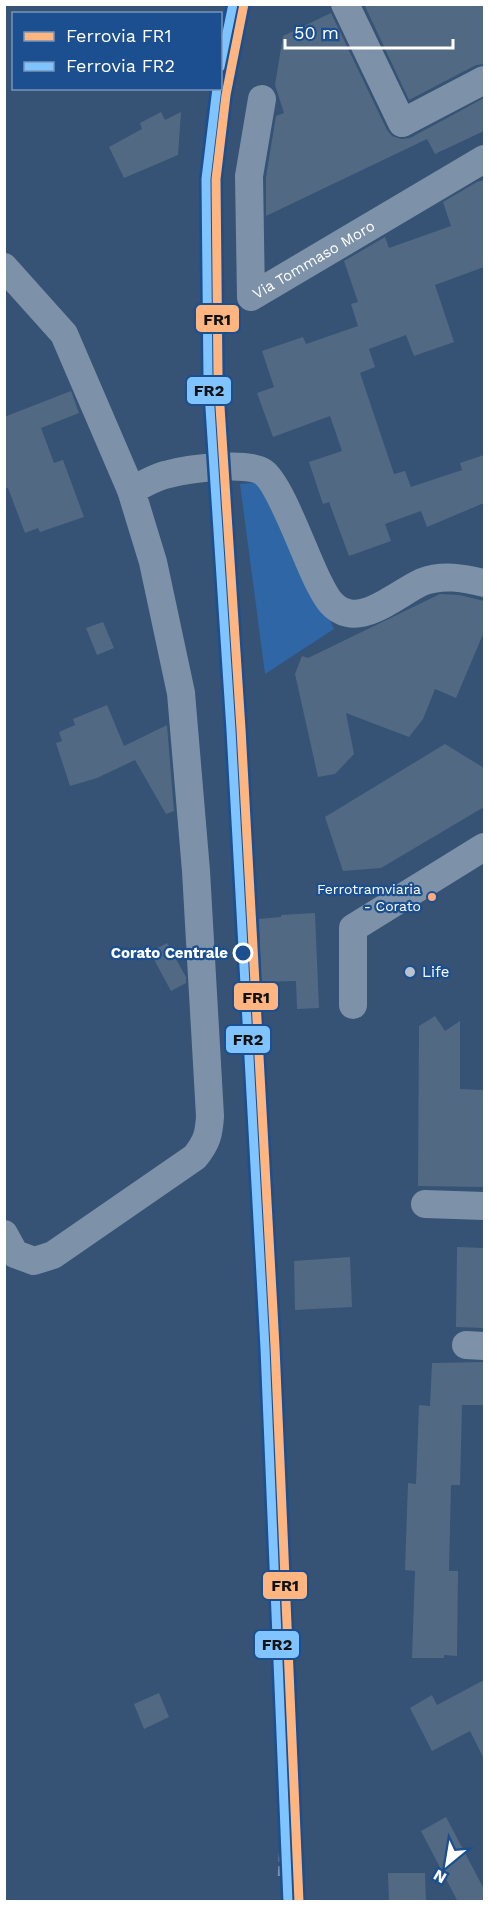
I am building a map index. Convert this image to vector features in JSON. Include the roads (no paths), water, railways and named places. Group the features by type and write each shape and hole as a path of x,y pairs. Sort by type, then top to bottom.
{"street":[{"path":"345,4 402,123 484,80"},
{"name":"Via Tommaso Moro","path":"262,99 249,176 251,297 484,159"},
{"path":"4,267 64,334 131,490 153,562 181,693 197,895 210,1116 209,1133 204,1145 195,1156 53,1255 34,1261 15,1254 4,1234"},
{"path":"131,490 166,474 242,466 263,471 276,488 329,603 348,613 367,612 423,582 451,576 484,583"},
{"path":"353,1005 353,928 484,847"},
{"path":"424,1204 484,1206"}],"railway":[{"path":"280,1876 289,1697"}],"rail line":[{"name":"FR2","path":"222,57 233,4"},
{"name":"FR1","path":"244,4 226,95 216,179 218,376 241,729 275,1347 299,1902"},
{"name":"FR2","path":"217,90 206,179 208,377 231,730 265,1348 288,1902"}],"place":[{"name":"Ferrotramviaria - Corato","path":"432,897"},
{"name":"Corato Centrale","path":"243,953"},
{"name":"Life","path":"410,972"}]}
